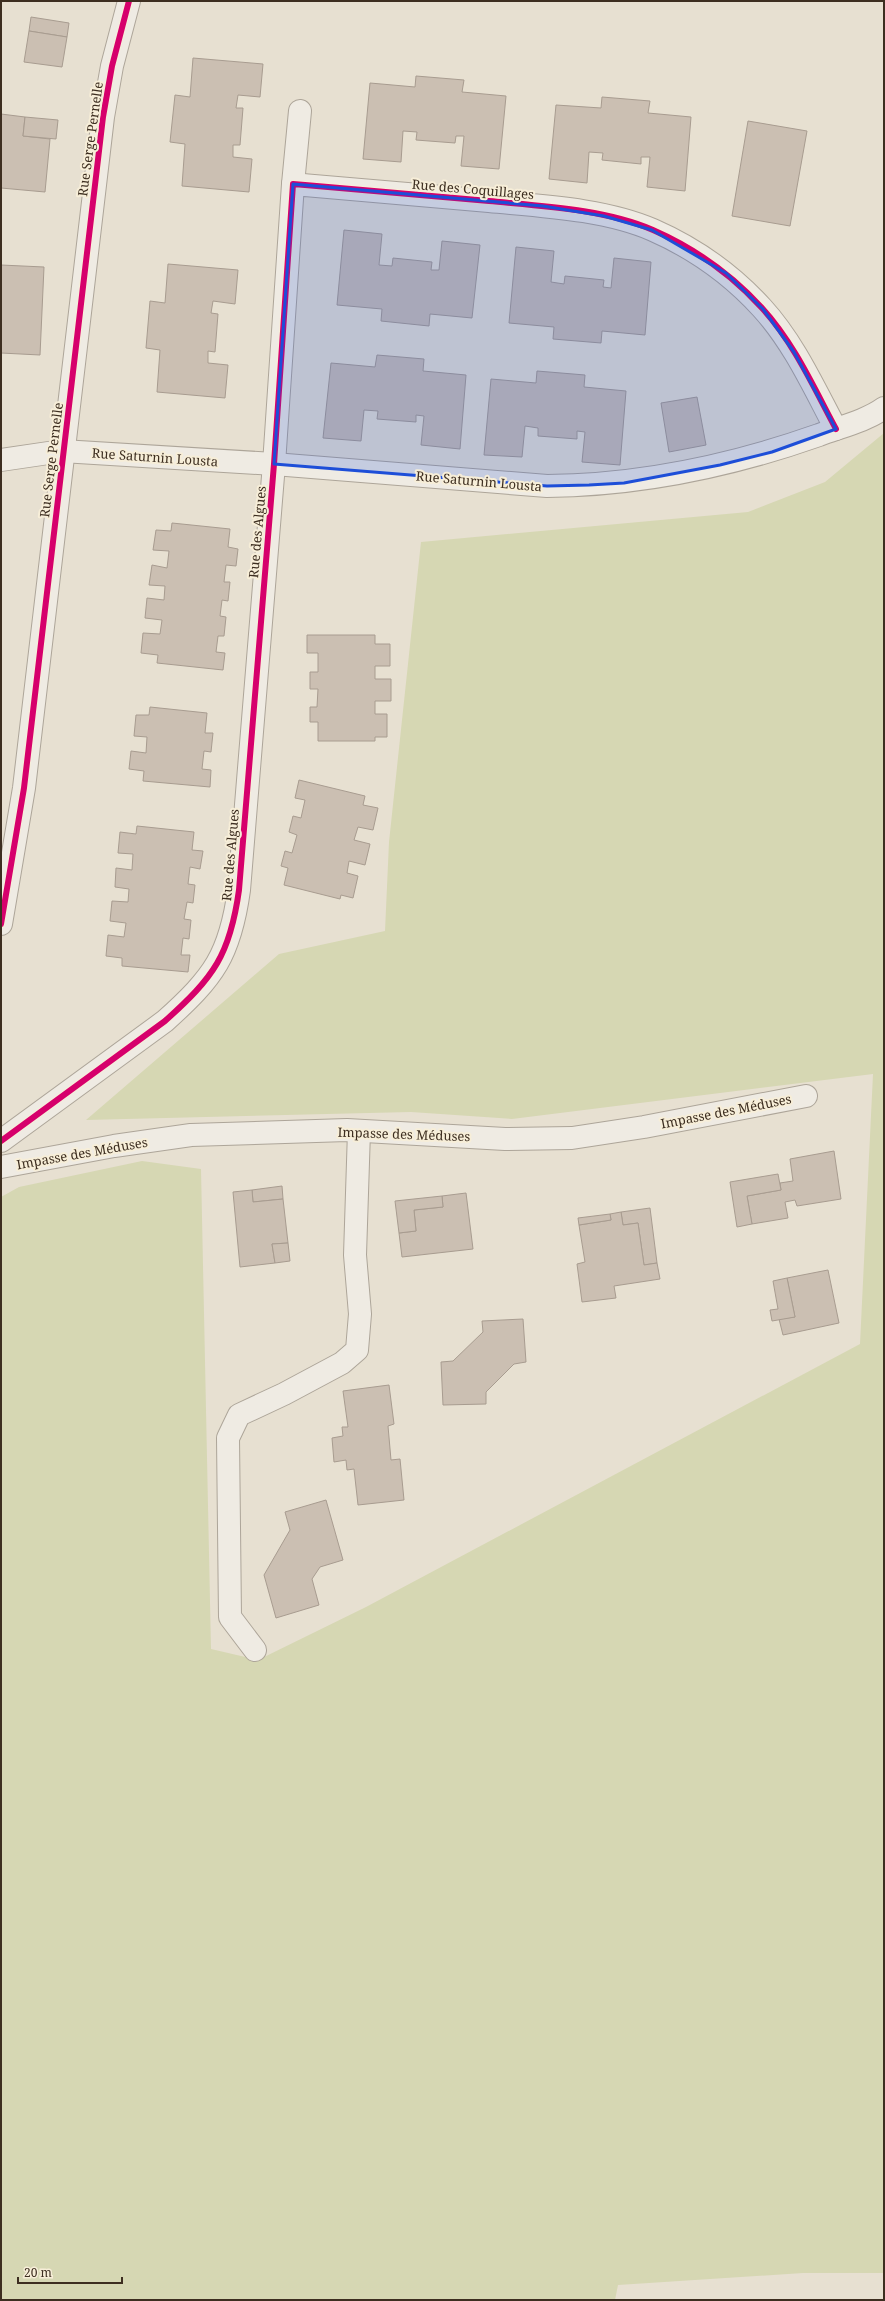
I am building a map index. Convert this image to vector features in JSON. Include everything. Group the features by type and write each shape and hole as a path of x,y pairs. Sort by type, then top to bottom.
{"street":[{"name":"Rue Serge Pernelle","path":"1,924 24,788 62,451 103,117 112,66 129,1"},
{"path":"274,464 293,184 300,111"},
{"name":"Rue des Coquillages","path":"293,184 543,206 604,216 652,230 690,249 726,273 763,309 794,352 836,429"},
{"name":"Rue Saturnin Lousta","path":"1,460 62,451 274,464 547,486 589,486 632,481 720,465 772,452 836,429 884,408"},
{"name":"Rue des Algues","path":"1,1141 166,1021 190,999 211,975 226,949 234,924 239,890 274,464"},
{"name":"Impasse des Méduses","path":"1,1167 114,1146 191,1135 359,1131 505,1139 572,1138 644,1127 806,1096"},
{"path":"255,1650 230,1616 228,1438 239,1415 284,1394 335,1366 357,1350 360,1314 355,1255 359,1131"}],"highlighted area":[{"path":"293,184 543,206 604,216 652,230 726,273 763,309 794,352 836,429 772,452 720,465 624,483 547,486 274,464"}],"green space":[{"path":"884,433 884,2273 803,2273 618,2285 615,2300 1,2300 1,1197 19,1187 142,1161 201,1169 211,1649 258,1660 366,1607 860,1344 873,1074 512,1119 411,1112 86,1120 279,954 385,931 389,842 421,542 748,512 825,482"}],"building":[{"path":"31,17 69,23 67,37 29,31"},
{"path":"29,31 67,37 62,67 24,62"},
{"path":"193,58 263,64 260,97 238,95 236,108 243,108 240,145 233,145 233,157 252,159 249,192 182,186 185,144 170,142 175,95 190,97"},
{"path":"416,76 464,80 462,92 506,96 499,169 461,166 464,136 456,136 455,143 416,140 417,132 403,131 401,162 363,159 370,83 415,87"},
{"path":"602,97 650,101 648,113 691,117 685,191 647,187 650,157 641,157 641,164 602,160 603,153 589,152 587,183 549,179 556,105 601,108"},
{"path":"1,114 25,117 23,136 50,139 45,192 1,188"},
{"path":"25,117 58,120 56,139 23,136"},
{"path":"748,121 807,131 790,226 732,216"},
{"path":"344,230 382,234 379,265 392,266 393,258 432,262 431,270 439,270 442,241 480,245 472,318 430,314 429,326 381,321 382,309 337,305"},
{"path":"516,247 554,251 551,282 564,284 565,276 604,280 603,287 611,288 614,258 651,262 645,335 602,331 601,343 553,339 554,327 509,323"},
{"path":"168,264 238,270 235,304 213,301 211,313 218,314 215,352 208,351 208,363 228,365 225,398 157,392 160,350 146,348 150,301 165,303"},
{"path":"1,265 44,267 40,355 1,353"},
{"path":"377,355 424,359 423,371 466,375 460,449 421,445 424,416 416,415 416,422 377,419 378,411 364,410 361,441 323,438 331,363 375,367"},
{"path":"537,371 585,375 584,387 626,391 620,465 582,462 585,432 577,431 577,439 538,436 538,428 525,426 522,457 484,455 491,379 536,383"},
{"path":"697,397 706,445 669,452 661,403"},
{"path":"172,523 230,529 228,547 238,549 236,566 226,565 224,582 230,582 228,601 222,600 220,616 226,617 224,636 218,636 216,652 225,653 223,670 157,663 158,655 141,653 143,633 160,634 162,620 145,618 147,598 164,600 165,586 149,585 152,565 167,568 169,551 153,550 156,530 171,531"},
{"path":"307,635 375,635 375,644 390,644 390,666 375,666 375,679 391,679 391,701 375,701 375,714 387,714 387,737 375,737 375,741 318,741 318,722 310,722 310,707 317,707 318,689 310,689 310,672 318,672 318,653 307,653"},
{"path":"150,707 207,713 205,733 213,733 211,752 204,751 202,769 211,770 210,787 143,781 144,771 129,769 131,751 146,753 147,737 134,736 136,715 149,715"},
{"path":"299,780 365,796 363,805 378,808 373,830 358,827 354,840 370,844 365,865 349,861 347,873 358,876 353,898 341,895 340,899 284,885 288,868 281,866 285,851 292,853 297,835 289,832 293,816 301,818 305,800 295,798"},
{"path":"137,826 194,832 192,850 203,851 200,869 190,867 188,884 195,885 193,903 187,902 184,919 191,920 189,939 183,938 181,955 190,955 188,972 122,966 122,958 106,956 108,935 124,937 126,923 110,921 112,901 128,902 129,889 115,887 116,868 132,870 133,854 118,853 120,832 136,834"},
{"path":"834,1151 841,1199 797,1206 795,1200 785,1202 788,1218 752,1224 747,1196 781,1190 780,1183 793,1181 790,1159"},
{"path":"778,1174 781,1190 747,1196 752,1224 737,1227 730,1182"},
{"path":"282,1186 283,1199 253,1202 252,1190"},
{"path":"252,1190 253,1202 283,1199 288,1243 272,1244 275,1263 240,1267 233,1192"},
{"path":"466,1193 473,1249 402,1257 399,1233 416,1231 414,1210 443,1207 442,1196"},
{"path":"442,1196 443,1207 414,1210 416,1231 399,1233 395,1201"},
{"path":"650,1208 657,1263 644,1265 638,1223 623,1225 621,1212"},
{"path":"621,1212 623,1225 638,1223 644,1265 657,1263 660,1279 614,1286 616,1298 582,1302 577,1264 585,1262 579,1225 611,1220 610,1214"},
{"path":"610,1214 611,1220 579,1225 578,1218"},
{"path":"288,1243 290,1261 275,1263 272,1244"},
{"path":"828,1270 839,1323 783,1335 779,1319 795,1317 787,1278"},
{"path":"787,1278 795,1317 772,1321 770,1310 778,1309 773,1281"},
{"path":"523,1319 526,1362 514,1364 486,1392 486,1404 443,1405 441,1362 453,1361 483,1332 482,1321"},
{"path":"389,1385 394,1424 388,1426 391,1460 400,1459 404,1500 358,1505 354,1469 347,1470 346,1460 334,1462 332,1438 343,1436 342,1427 348,1427 343,1391"},
{"path":"326,1500 343,1560 320,1567 312,1579 319,1605 276,1618 264,1575 290,1530 285,1512"}],"cycle path":[{"path":"1,924 24,788 103,117 112,66 129,1"},
{"path":"1,1141 165,1021 196,991 208,977 225,948 231,932 239,890 274,464 293,184 572,210 614,217 653,230 683,245 712,263 738,284 762,308 794,351 836,429"}]}
